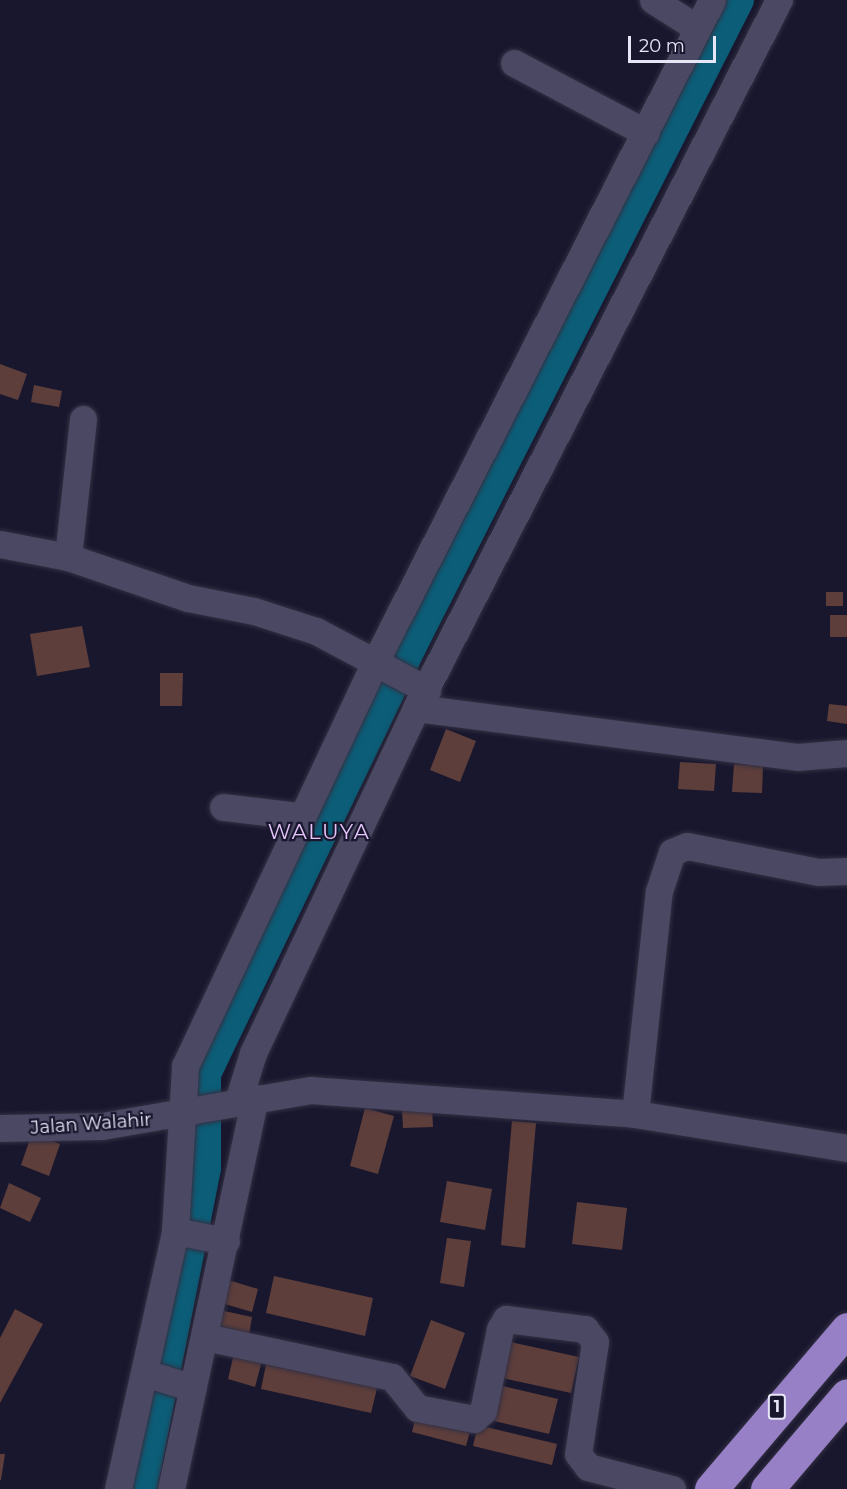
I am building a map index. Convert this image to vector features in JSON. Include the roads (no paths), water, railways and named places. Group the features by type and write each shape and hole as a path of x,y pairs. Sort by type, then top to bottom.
{"highway":[{"name":"1","path":"711,1489 847,1329"},
{"path":"767,1489 847,1395"}],"street":[{"path":"653,0 697,28"},
{"path":"118,1489 150,1376 182,1231 186,1115 185,1066 299,816 383,670 712,0"},
{"path":"171,1489 191,1387 205,1337 222,1240 240,1100 253,1053 421,696 779,0"},
{"path":"514,63 646,133"},
{"path":"68,557 83,419"},
{"path":"0,544 68,557 188,598 280,618 316,631 383,670 421,696 797,757 847,753"},
{"path":"223,807 299,816"},
{"path":"635,1114 659,891 672,852 687,846 818,872 847,871"},
{"name":"Jalan Walahir","path":"0,1128 102,1126 186,1115 240,1100 310,1090 377,1092 558,1111 635,1114 847,1148"},
{"path":"182,1231 222,1240"},
{"path":"205,1337 387,1375 398,1381 417,1408 474,1419 483,1411 500,1329 506,1319 585,1329 595,1342 578,1454 588,1467 672,1489"},
{"path":"150,1376 191,1387"}],"waterway":[{"path":"142,1489 206,1168 206,1074 411,648 739,0"}],"district":[{"name":"WALUYA","path":"319,832"}]}
